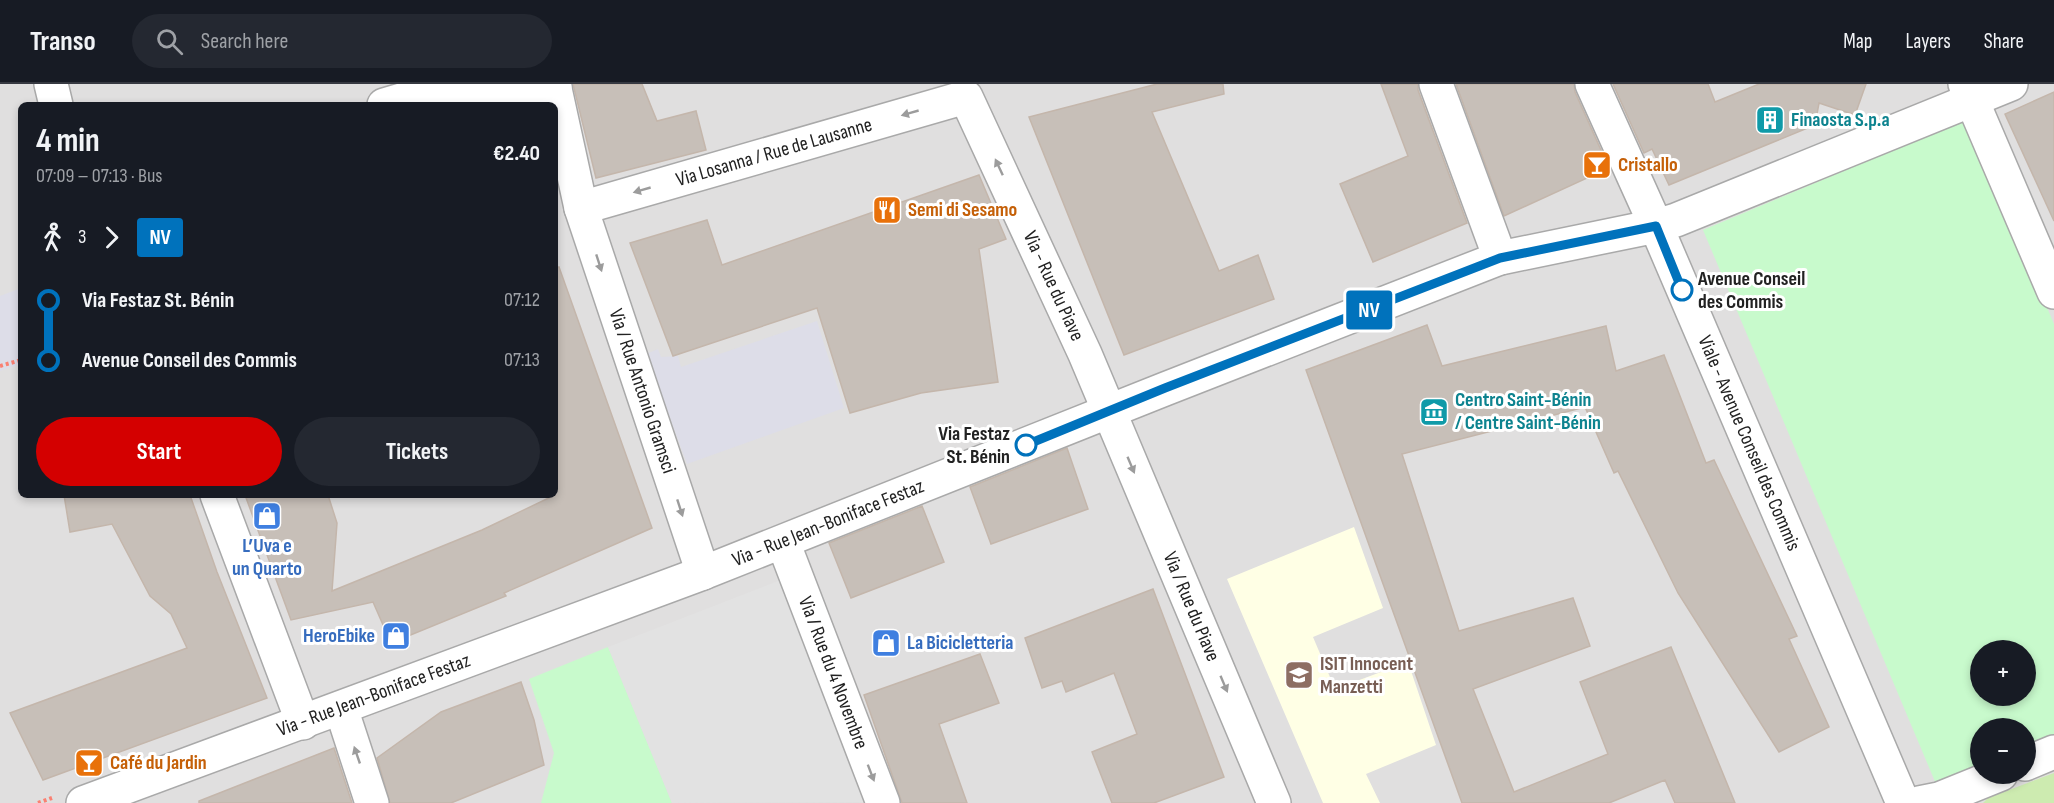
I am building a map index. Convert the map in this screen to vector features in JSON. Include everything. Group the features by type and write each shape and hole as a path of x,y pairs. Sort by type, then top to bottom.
{"street":[{"path":"51,84 55,102"},
{"path":"1436,84 1500,258"},
{"name":"Viale - Avenue Conseil des Commis","path":"1592,84 1656,226 1903,803"},
{"name":"Via - Rue Jean-Boniface Festaz","path":"83,803 703,573 1500,258 1656,226 1969,92 2011,84"},
{"path":"394,102 554,86"},
{"name":"Via / Rue Antonio Gramsci","path":"554,86 558,102"},
{"path":"1969,92 2054,292"},
{"name":"Via Losanna / Rue de Lausanne","path":"581,208 966,97"},
{"name":"Via - Rue du Piave","path":"966,97 1085,354 1108,412"},
{"name":"Via / Rue Antonio Gramsci","path":"558,104 581,208 636,350 703,573"},
{"name":"Via / Rue du Piave","path":"1108,412 1274,803"},
{"path":"218,498 303,723"},
{"name":"Via / Rue du 4 Novembre","path":"783,542 883,803"},
{"path":"341,708 372,803"},
{"path":"2036,759 2054,752"},
{"path":"1919,803 1939,799 1976,784"}],"path":[{"path":"0,366 18,361"}],"shaded area":[{"path":"0,84 2054,84 2054,803 0,803"},
{"path":"18,289 18,365 0,371 0,296"},
{"path":"817,321 844,408 687,464 646,354 658,349 661,357 678,356 681,367"},
{"name":"ISIT Innocent Manzetti","path":"1354,527 1383,608 1313,637 1335,689 1408,662 1436,745 1366,774 1380,803 1323,803 1227,579"},
{"path":"783,579 873,802 672,803 608,647"}],"green space":[{"path":"1968,119 2054,324 2054,735 2036,742 2036,718 1970,718 1970,770 1936,784 1703,230"},
{"path":"608,647 672,803 541,803 554,753 529,679"},
{"path":"2054,773 2054,803 1983,803 1988,798 2025,784 2036,784 2036,780"}],"building":[{"path":"573,84 642,84 657,121 696,111 706,150 596,178"},
{"path":"1157,84 1223,84 1224,94 1152,112 1219,271 1258,255 1274,299 1124,355 1029,117"},
{"path":"1381,84 1418,84 1418,90 1467,223 1373,262 1340,184 1408,156"},
{"path":"1456,84 1574,84 1575,92 1609,168 1504,216"},
{"path":"1613,84 1708,84 1715,102 1759,84 1866,84 1855,115 1819,103 1815,125 1669,185 1652,149 1644,153"},
{"path":"2054,92 2054,221 2005,114"},
{"path":"979,175 1006,239 979,249 998,382 921,393 850,413 817,308 673,356 630,243 707,220 722,265"},
{"path":"558,267 652,528 504,593 506,596 391,643 373,602 291,620 246,498 329,498 337,523 332,591 482,530 549,498 558,498"},
{"path":"1427,325 1442,366 1606,326 1616,371 1664,355 1706,463 1714,460 1797,636 1789,639 1829,727 1779,752 1678,593 1618,471 1614,473 1585,407 1402,454 1459,631 1573,598 1590,646 1473,689 1514,792 1608,754 1580,682 1671,647 1735,803 1675,803 1665,780 1609,803 1462,803 1306,370"},
{"path":"1067,448 1088,509 991,544 970,487"},
{"path":"64,498 191,498 217,572 267,698 43,780 10,713 187,648 171,614 150,596 112,524 70,532"},
{"path":"922,506 944,562 851,598 829,543"},
{"path":"1153,589 1224,777 1154,803 1112,803 1092,752 1137,734 1114,673 1066,692 1062,681 1042,688 1025,638"},
{"path":"980,654 999,703 939,724 967,803 902,803 864,695"},
{"path":"521,682 534,720 544,765 451,803 390,803 377,758 441,712"},
{"path":"334,748 352,803 199,803 199,801"}],"bus line":[{"name":"NV","path":"1026,445 1165,388 1500,258 1656,226 1682,290"}],"place":[{"name":"Finaosta S.p.a","path":"1770,120"},
{"name":"Cristallo","path":"1597,165"},
{"name":"Semi di Sesamo","path":"887,210"},
{"name":"Avenue Conseil des Commis","path":"1682,290"},
{"name":"Centro Saint-Bénin / Centre Saint-Bénin","path":"1434,412"},
{"name":"Via Festaz St. Bénin","path":"1026,445"},
{"name":"L’Uva e un Quarto","path":"267,516"},
{"name":"HeroEbike","path":"396,636"},
{"name":"La Bicicletteria","path":"886,643"},
{"name":"ISIT Innocent Manzetti","path":"1299,675"},
{"name":"Café du Jardin","path":"89,763"}]}
